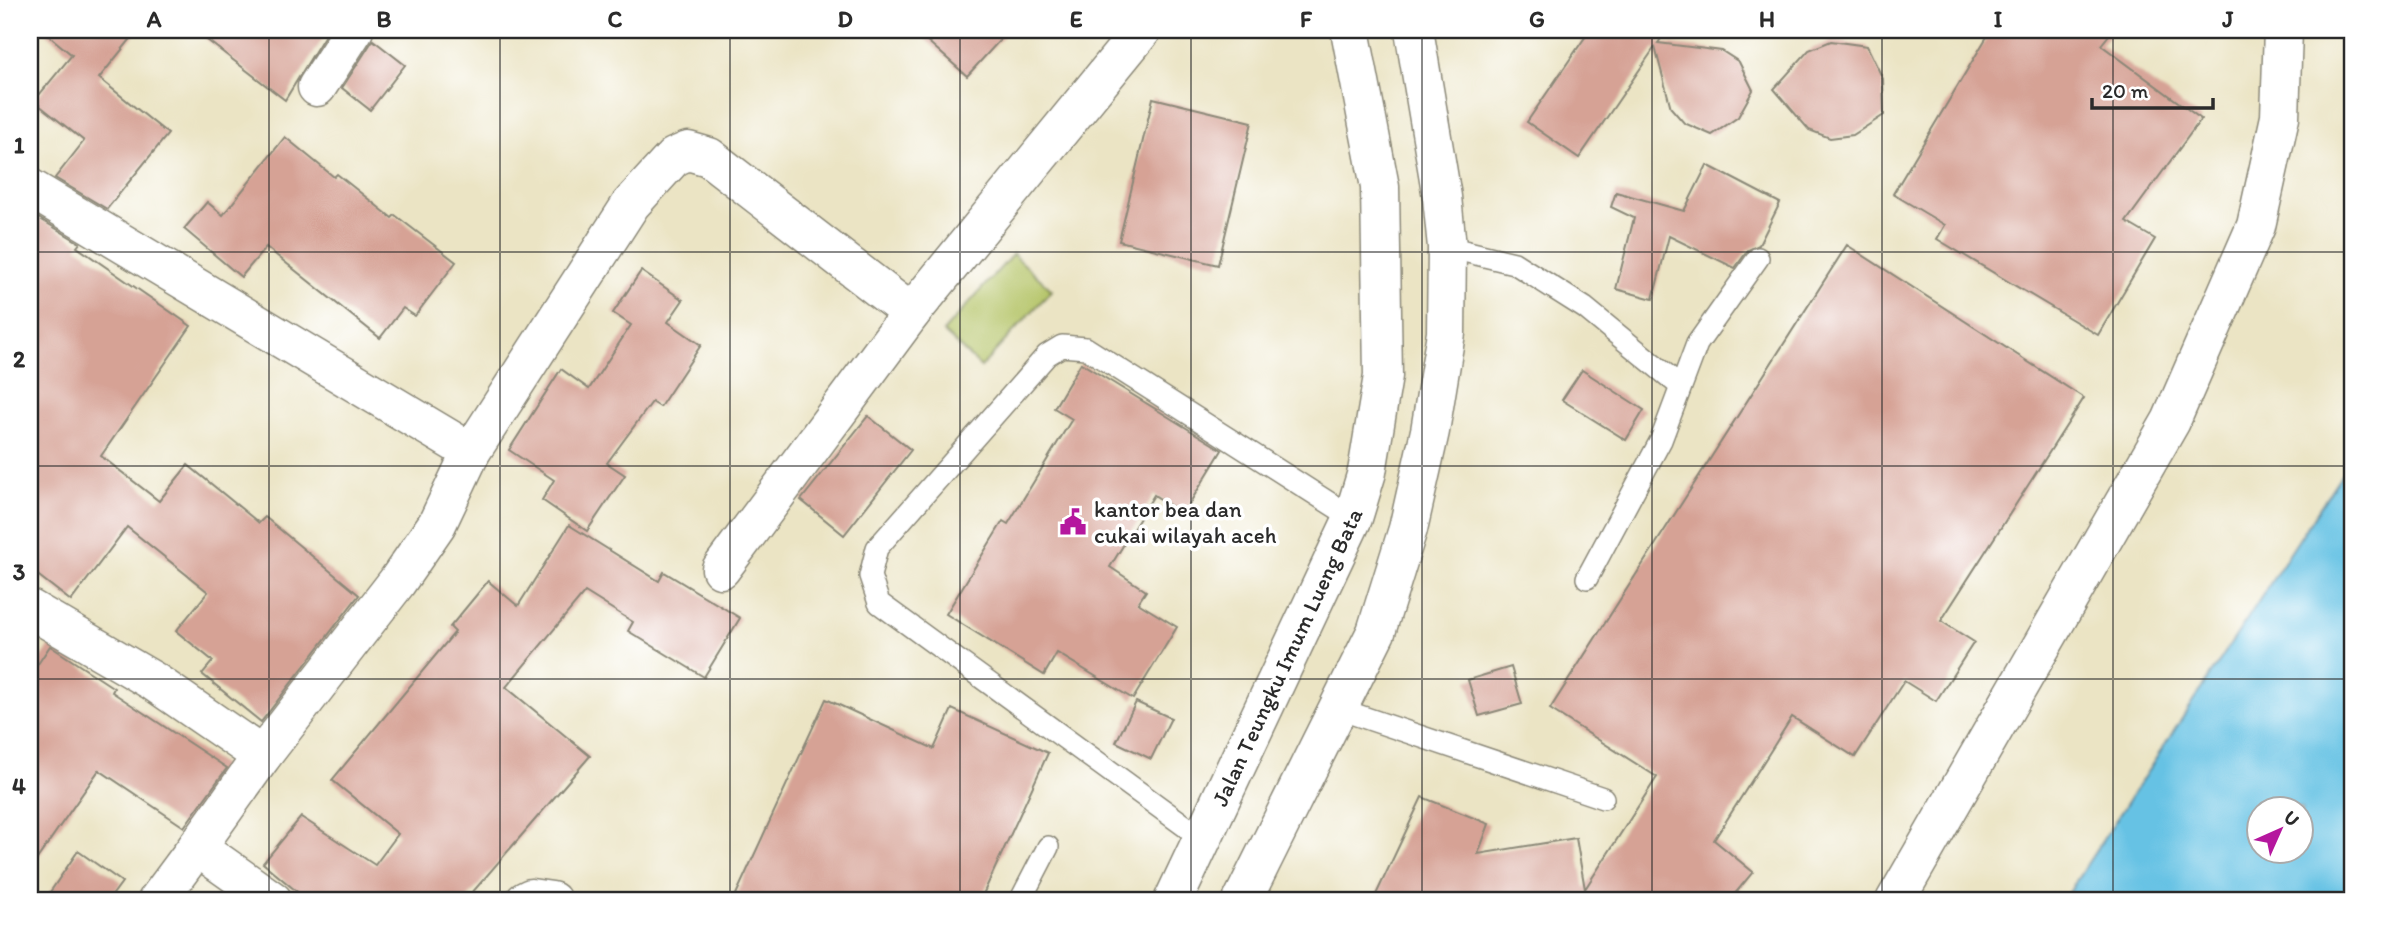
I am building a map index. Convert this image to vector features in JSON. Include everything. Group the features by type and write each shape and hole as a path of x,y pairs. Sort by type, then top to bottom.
{"main road":[{"path":"317,86 354,30"},
{"path":"721,569 911,313 1142,30"},
{"name":"Jalan Teungku Imum Lueng Bata","path":"1172,901 1353,518 1367,472 1383,376 1380,187 1350,30"},
{"path":"1242,901 1376,632 1408,529 1430,431 1446,333 1447,247 1443,197 1414,30"},
{"path":"1895,901 1969,777 2176,408 2256,226 2280,117 2283,30"},
{"path":"157,901 262,756 397,582 437,524 471,452 632,205 674,157 688,151 709,157 911,313"},
{"path":"30,187 471,452"},
{"path":"30,609 153,681 262,756"},
{"path":"197,847 273,901"},
{"path":"525,901 531,898 552,901"}],"lane":[{"path":"1447,247 1514,263 1585,307 1679,385"},
{"path":"1587,578 1661,440 1679,385 1697,344 1758,258"},
{"path":"1203,839 879,603 870,576 877,548 1047,355 1062,346 1086,348 1353,518"},
{"path":"1339,709 1603,798"},
{"path":"1020,901 1048,847"}],"green space":[{"path":"1013,254 1052,290 981,367 943,332"}],"water":[{"path":"2352,458 2352,901 2063,901"}],"building":[{"path":"42,30 138,30 99,78 168,134 107,209 55,178 84,141 34,101 72,55"},
{"path":"194,30 328,30 285,100"},
{"path":"915,30 1009,30 967,76"},
{"path":"1590,30 1667,30 1658,43 1722,51 1739,62 1753,90 1738,117 1712,135 1684,123 1671,108 1655,47 1579,158 1527,122"},
{"path":"1991,30 2113,30 2101,45 2201,119 2126,222 2155,239 2098,335 1937,239 1945,225 1893,194"},
{"path":"373,40 405,65 370,110 342,88"},
{"path":"1831,41 1867,46 1883,79 1884,115 1853,135 1830,138 1809,130 1774,89 1809,50"},
{"path":"1153,98 1252,122 1218,265 1119,241"},
{"path":"285,137 334,177 337,174 392,218 395,215 456,262 415,316 403,308 380,338 266,247 241,277 184,229 207,202 223,215"},
{"path":"1707,165 1780,203 1759,245 1748,250 1735,268 1669,236 1653,299 1616,289 1634,218 1611,207 1616,192 1684,211"},
{"path":"30,213 80,243 77,247 191,326 101,456 159,501 188,465 259,523 265,517 359,595 261,722 202,674 213,661 176,631 208,592 127,527 71,601 30,569"},
{"path":"1847,245 2084,398 1941,621 1974,642 1936,701 1904,681 1855,757 1792,717 1714,840 1753,872 1729,901 1373,901 1422,797 1489,824 1478,854 1576,838 1585,889 1657,777 1550,709"},
{"path":"641,271 683,300 668,322 701,345 660,407 652,402 607,463 625,475 587,531 542,500 554,480 509,450 561,369 589,389 631,325 613,313"},
{"name":"kantor bea dan cukai wilayah aceh","path":"1081,363 1222,450 1183,514 1154,495 1110,567 1146,591 1138,603 1177,627 1133,699 1057,653 1044,675 946,614 1003,521 1008,524 1072,419 1054,408"},
{"path":"1582,370 1644,410 1626,440 1562,400"},
{"path":"868,416 911,450 844,535 801,500"},
{"path":"569,525 659,581 664,572 740,618 704,677 628,631 633,622 585,592 506,687 590,756 465,901 308,901 263,863 301,817 375,865 398,834 332,780 455,632 450,627 488,581 518,606"},
{"path":"50,646 114,688 112,692 227,768 184,827 99,770 30,869 30,676"},
{"path":"1511,667 1522,704 1479,716 1468,680"},
{"path":"826,699 934,749 952,709 1048,753 980,901 733,901"},
{"path":"1136,702 1171,718 1151,759 1116,742"},
{"path":"78,851 122,882 108,901 44,901"}],"place":[{"name":"kantor bea dan cukai wilayah aceh","path":"1073,522"}]}
